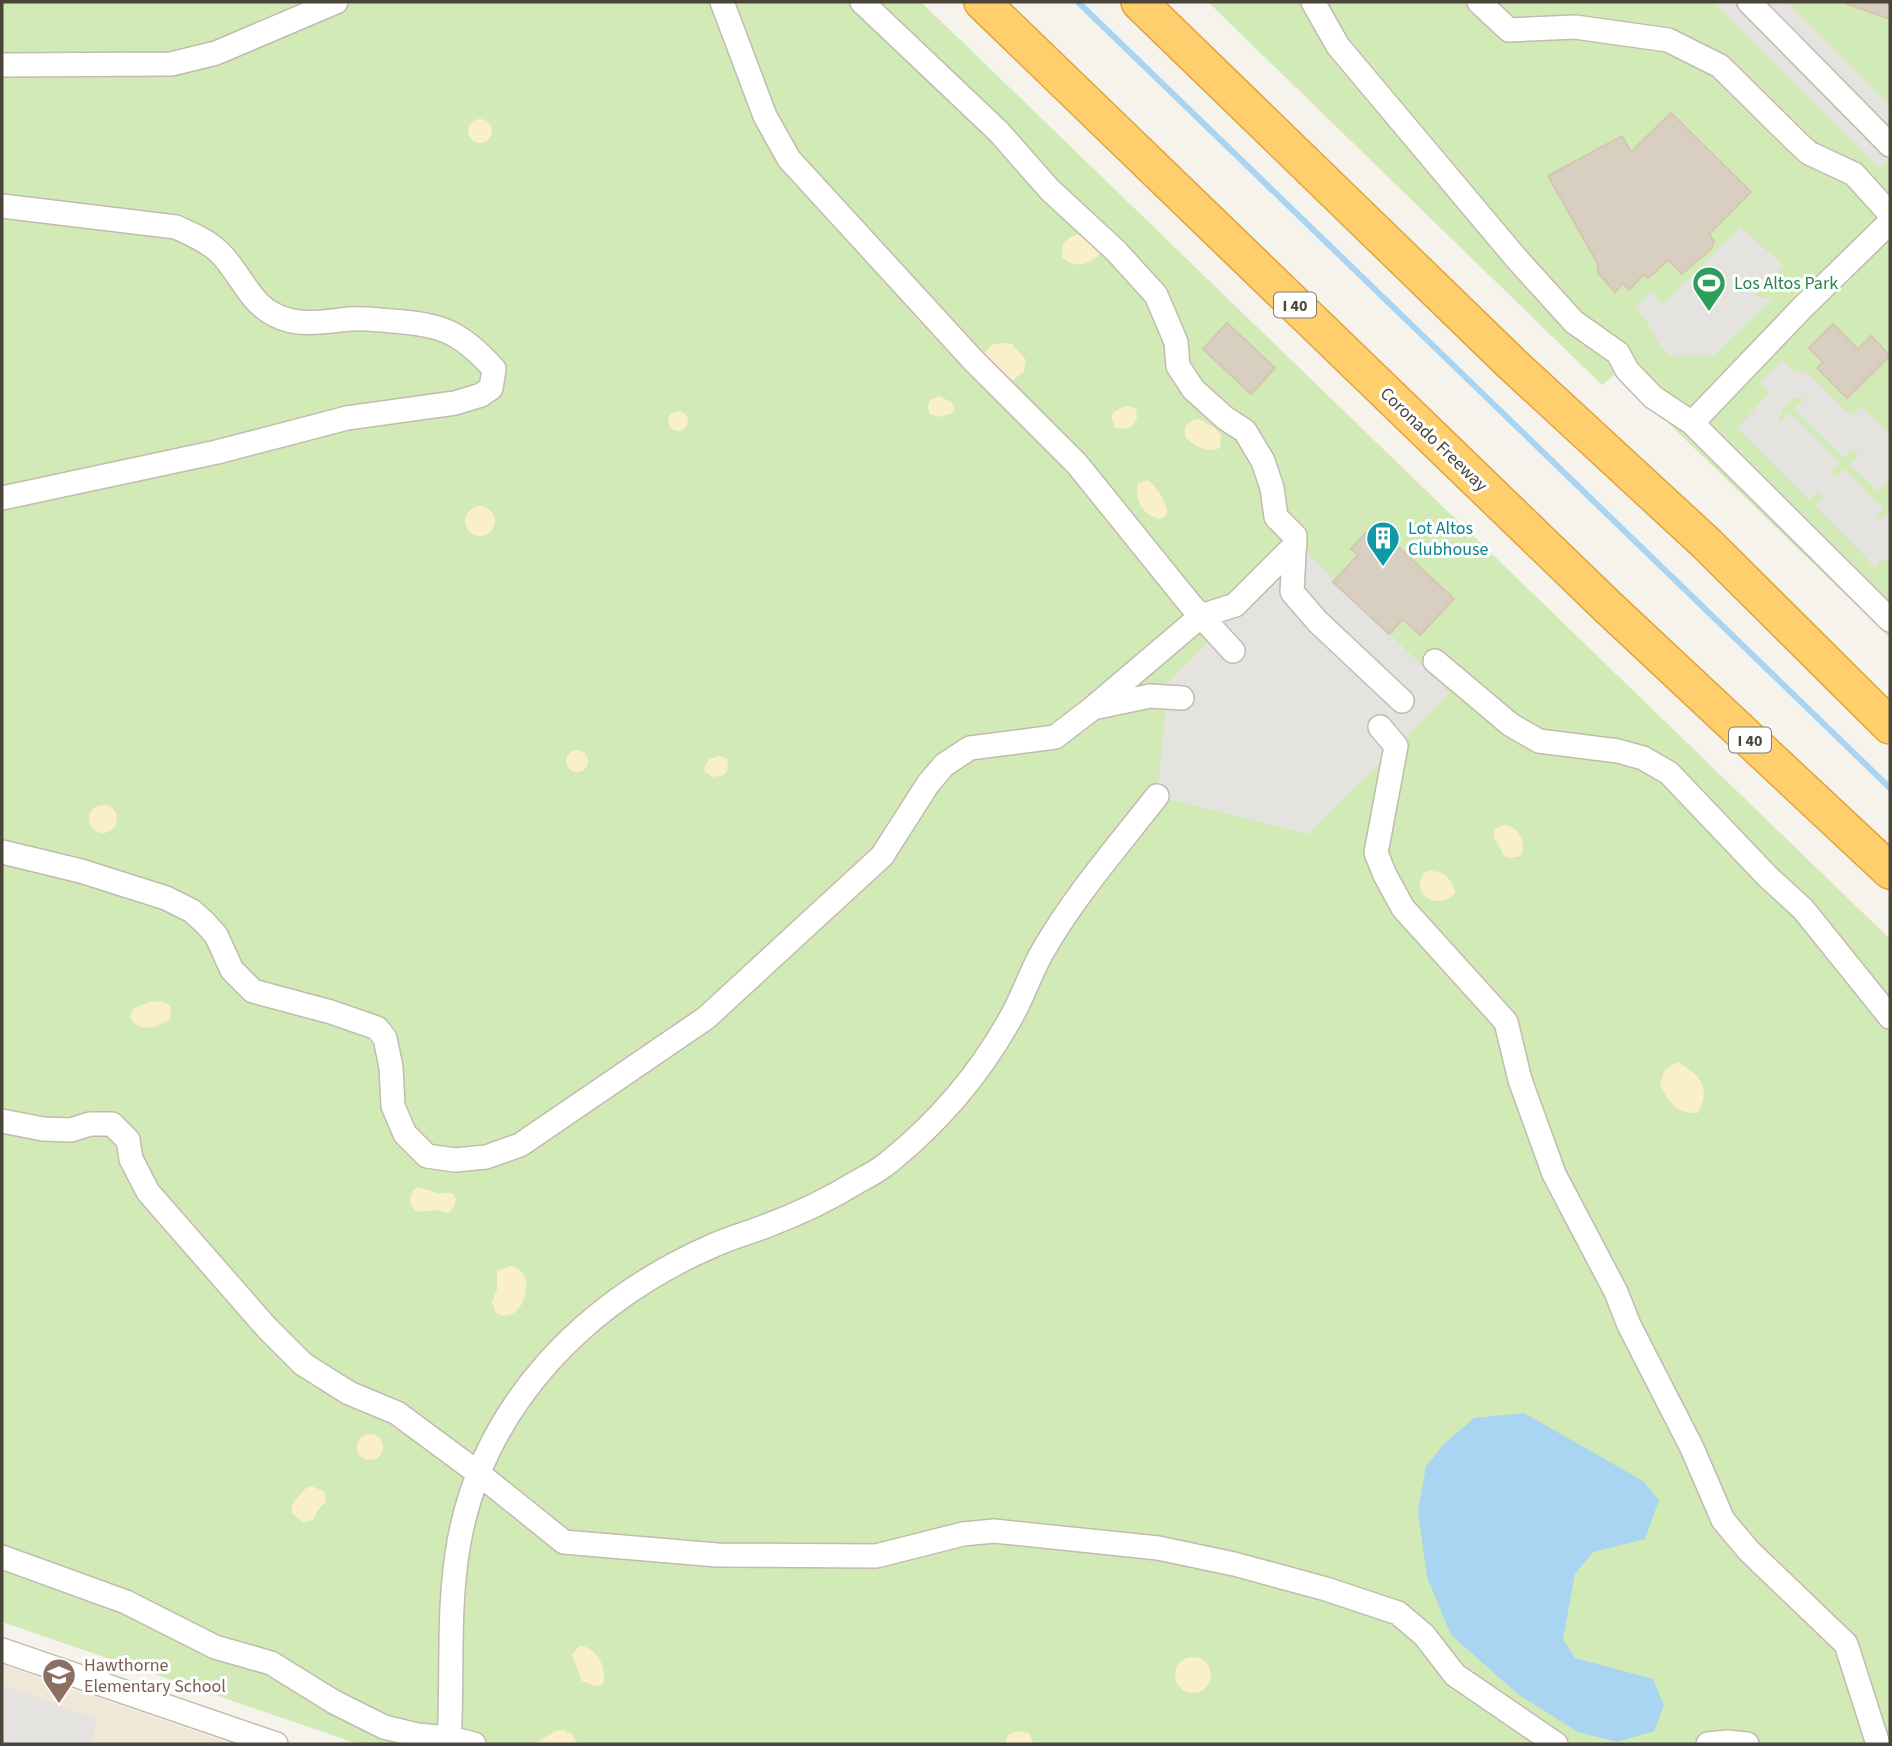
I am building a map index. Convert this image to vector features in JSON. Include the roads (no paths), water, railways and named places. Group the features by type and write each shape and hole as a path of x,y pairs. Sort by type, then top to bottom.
{"highway":[{"name":"Coronado Freeway","path":"982,2 1609,608 1890,871"},
{"path":"1139,2 1511,363 1706,543 1890,726"},
{"path":"1706,543 1890,699"},
{"path":"1609,608 1890,896"}],"street":[{"path":"2,65 171,64 216,53 336,2"},
{"path":"722,2 765,116 789,159 973,360 1077,464 1201,616 1233,651"},
{"path":"862,2 999,132 1051,190 1116,251 1156,295 1176,342 1178,366 1193,389 1225,418 1245,431 1263,461 1272,488 1276,517 1295,536 1296,564 1292,575 1292,593 1318,622 1402,701"},
{"path":"1313,2 1338,46 1516,258 1574,322 1618,352 1627,370 1653,397 1692,423 1890,620"},
{"path":"1479,2 1509,30 1575,27 1668,40 1720,66 1798,144 1809,153 1854,174 1890,214"},
{"path":"1749,2 1890,145"},
{"path":"2,206 177,227 219,252 252,296 273,314 310,323 353,319 438,326 453,332 494,369 491,388 481,395 455,403 348,418 217,452 2,498"},
{"path":"1692,423 1803,307 1890,222"},
{"path":"2,852 81,871 166,898 192,911 216,935 233,970 253,991 331,1012 377,1028 385,1038 391,1067 393,1106 405,1134 427,1156 455,1160 486,1157 520,1145 706,1018 882,856 928,784 944,765 970,748 1055,737 1201,616 1235,605 1296,545"},
{"path":"1435,662 1511,725 1539,741 1618,751 1643,758 1669,773 1768,877 1803,909 1890,1017"},
{"path":"1093,708 1150,696 1182,698"},
{"path":"1380,727 1396,746 1376,853 1385,875 1403,908 1458,965 1506,1022 1520,1080 1554,1174 1616,1292 1629,1325 1692,1448 1723,1520 1749,1551 1846,1644 1878,1744"},
{"path":"450,1741 454,1579 466,1508 491,1441 540,1370 583,1327 631,1289 712,1246 826,1201 887,1164 943,1113 987,1059 1015,1010 1043,951 1075,902 1157,796"},
{"path":"2,1121 43,1129 71,1130 90,1124 112,1124 128,1140 131,1159 148,1192 267,1328 303,1364 349,1393 397,1413 564,1542 717,1555 876,1556 963,1534 994,1531 1158,1548 1234,1564 1326,1589 1398,1614 1424,1635 1455,1675 1556,1744"},
{"path":"2,1557 126,1602 215,1647 271,1663 334,1702 384,1727 474,1744"},
{"path":"2,1650 275,1744"},
{"path":"1708,1744 1746,1744"}],"water":[{"path":"1524,1413 1643,1481 1659,1500 1645,1539 1593,1552 1575,1574 1563,1639 1575,1658 1653,1679 1664,1705 1654,1731 1617,1742 1578,1732 1519,1695 1451,1635 1427,1577 1418,1511 1426,1466 1445,1443 1474,1418"}],"waterway":[{"path":"1078,2 1890,788"}],"place":[{"name":"Los Altos Park","path":"1709,313"},
{"name":"Lot Altos Clubhouse","path":"1383,568"},
{"name":"Hawthorne Elementary School","path":"59,1705"}]}
